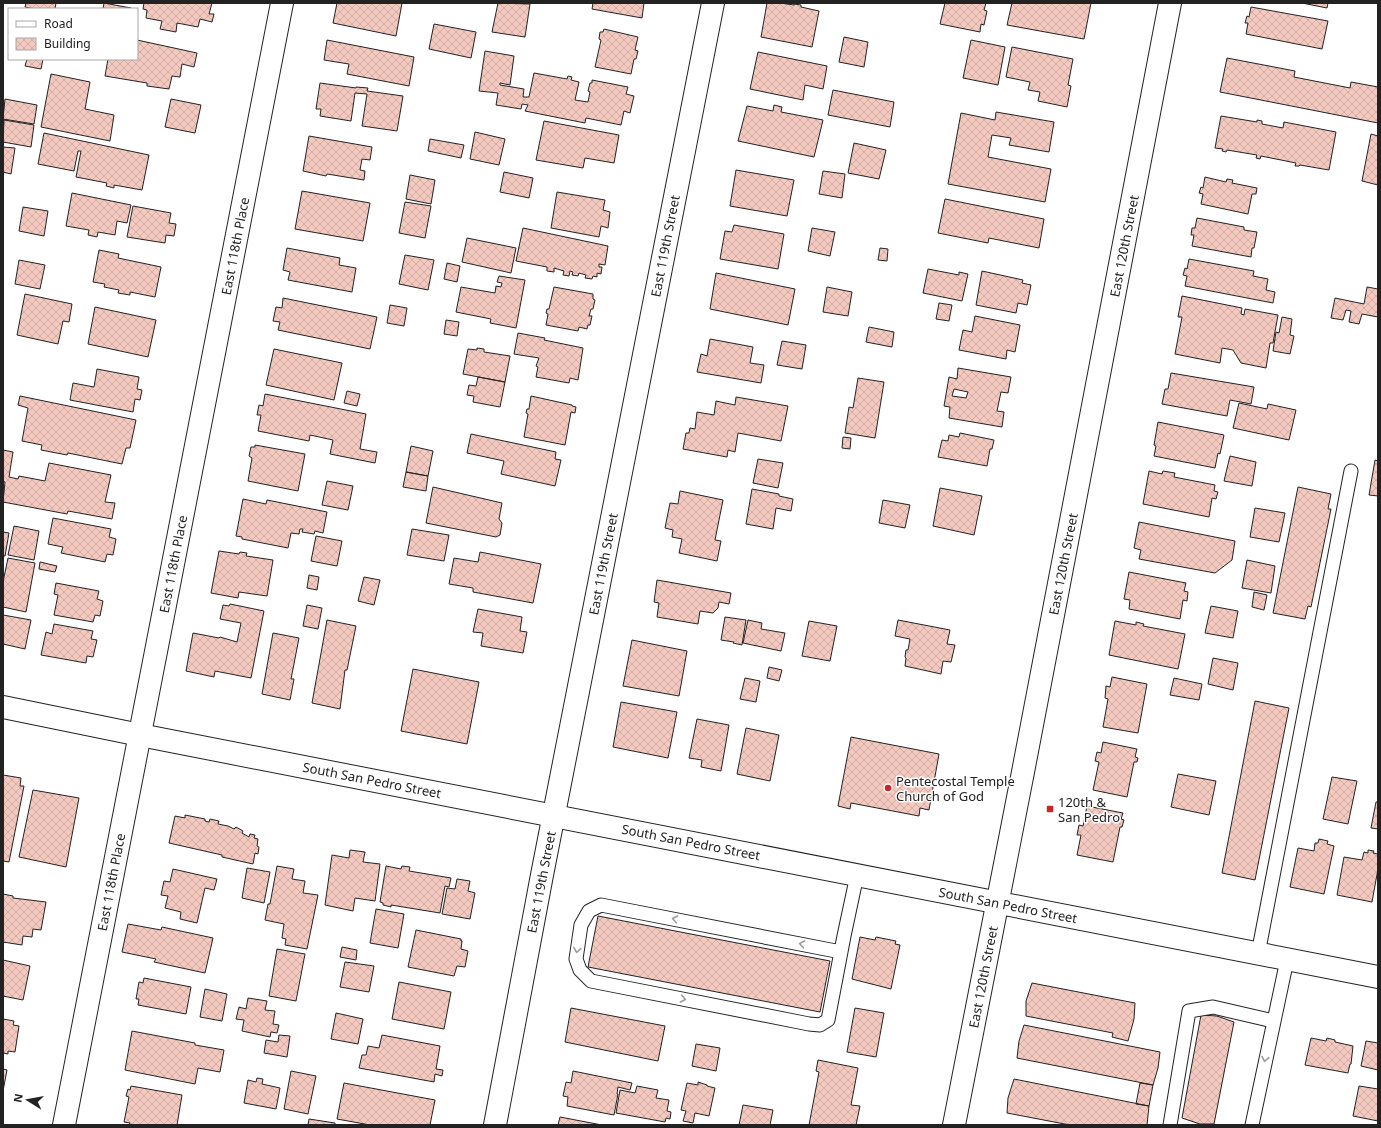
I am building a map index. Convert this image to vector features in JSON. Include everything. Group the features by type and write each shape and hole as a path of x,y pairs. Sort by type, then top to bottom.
{"street":[{"name":"East 118th Place","path":"64,1125 282,3"},
{"name":"East 119th Street","path":"495,1125 713,3"},
{"name":"East 120th Street","path":"954,1125 1170,3"},
{"name":"South San Pedro Street","path":"3,707 1378,978"}],"lane":[{"path":"1258,954 1351,471"},
{"path":"840,952 602,905 589,911 581,925 576,959 580,970 591,981 820,1025 828,1020 840,952 857,875"},
{"path":"1252,1125 1287,960"},
{"path":"1170,1125 1189,1011 1213,1008 1273,1021"}],"building":[{"path":"26,3 56,3 55,8 25,7"},
{"path":"104,3 131,8 103,8"},
{"path":"144,3 212,3 209,14 214,14 212,22 200,19 198,27 177,23 176,32 160,29 162,21 146,18 147,10 143,9"},
{"path":"337,3 402,3 396,36 333,23"},
{"path":"498,3 530,4 525,37 492,32"},
{"path":"593,3 644,3 642,18 592,9"},
{"path":"767,3 801,5 801,7 819,11 812,47 761,37"},
{"path":"945,3 986,3 984,10 987,11 984,25 981,24 980,32 940,24"},
{"path":"1012,3 1091,3 1084,39 1007,25"},
{"path":"1302,3 1328,3 1327,8"},
{"path":"1251,7 1328,21 1322,49 1246,34 1248,23 1245,23 1247,16 1249,17"},
{"path":"434,24 476,32 471,58 429,49"},
{"path":"604,29 638,37 635,50 638,51 636,59 634,59 631,74 595,67 601,40 599,39 600,32 603,32"},
{"path":"844,37 868,42 864,67 839,62"},
{"path":"138,40 197,53 194,67 182,64 180,77 172,76 169,89 147,86 147,83 105,76 108,60 138,60"},
{"path":"327,40 414,57 409,86 347,74 349,64 324,60"},
{"path":"971,40 1005,47 998,85 963,78"},
{"path":"1012,47 1073,59 1068,85 1071,86 1067,107 1038,101 1040,92 1028,90 1030,82 1006,77"},
{"path":"485,51 514,56 510,85 500,83 500,85 524,89 523,97 529,97 534,73 567,79 568,76 572,77 571,80 579,82 575,100 588,102 590,92 588,91 592,80 628,87 626,94 634,96 630,113 624,111 621,125 586,118 585,123 525,111 528,105 522,104 521,109 496,105 498,93 479,91"},
{"path":"758,52 827,66 823,89 805,85 803,100 750,89"},
{"path":"1227,58 1295,71 1294,77 1350,88 1351,82 1378,87 1378,123 1220,92"},
{"path":"27,60 43,60 41,69 25,66"},
{"path":"51,74 90,82 85,109 114,115 110,141 41,127"},
{"path":"320,83 356,88 368,88 367,91 403,96 397,131 362,126 367,94 355,93 351,121 320,116 321,109 316,109"},
{"path":"833,90 894,102 890,127 828,115"},
{"path":"5,99 37,105 34,124 3,119"},
{"path":"171,99 201,105 195,133 165,127"},
{"path":"774,105 782,107 781,112 823,120 814,157 738,141 747,106 773,111"},
{"path":"996,112 1054,122 1049,152 1009,145 1011,138 992,135 988,157 1051,169 1045,202 948,184 961,113 995,120"},
{"path":"1221,116 1257,122 1257,120 1262,121 1262,124 1283,128 1284,122 1336,132 1329,170 1300,165 1295,166 1296,163 1261,156 1260,159 1256,158 1257,155 1227,150 1226,152 1222,151 1223,149 1215,148"},
{"path":"4,120 34,125 31,147 3,142"},
{"path":"544,121 619,135 614,163 585,158 583,168 536,160"},
{"path":"475,132 505,139 499,165 470,159"},
{"path":"44,133 149,155 142,190 114,185 114,188 106,186 107,183 76,177 81,151 78,151 74,171 38,164"},
{"path":"1371,134 1378,136 1378,185 1362,181"},
{"path":"309,136 372,147 370,160 362,159 360,170 365,171 364,180 327,174 326,176 303,171"},
{"path":"430,139 464,145 461,158 428,151"},
{"path":"854,143 886,150 879,179 848,173"},
{"path":"3,147 15,148 11,174 3,172"},
{"path":"736,170 794,180 787,216 730,206"},
{"path":"823,171 845,174 842,198 819,194"},
{"path":"504,172 533,178 529,198 500,192"},
{"path":"410,175 435,180 431,204 406,199"},
{"path":"1205,177 1226,182 1227,179 1233,180 1232,183 1257,188 1256,194 1252,194 1248,214 1201,204 1203,194 1199,193 1201,187 1203,188"},
{"path":"302,191 370,203 363,241 295,229"},
{"path":"557,192 605,200 603,210 610,212 608,228 601,226 599,237 551,228"},
{"path":"72,193 131,205 127,223 117,221 115,235 98,232 97,237 88,235 89,230 66,226"},
{"path":"945,199 1044,219 1039,248 989,238 988,243 938,233"},
{"path":"405,202 431,206 425,238 399,233"},
{"path":"133,206 171,213 169,223 176,224 174,236 166,235 165,243 127,237"},
{"path":"23,207 48,211 44,236 19,231"},
{"path":"1197,218 1244,227 1244,230 1257,232 1251,257 1192,246 1194,235 1191,235 1192,228 1195,228"},
{"path":"734,225 784,234 778,269 720,259 725,231 732,232"},
{"path":"523,228 608,246 605,265 599,264 599,267 602,267 601,274 597,273 597,277 593,276 592,279 585,278 586,275 579,273 578,276 572,275 573,272 570,271 569,276 563,275 564,271 554,268 554,272 547,271 547,267 516,261"},
{"path":"812,228 835,232 830,256 808,251"},
{"path":"467,238 516,248 511,273 462,262"},
{"path":"287,248 340,258 339,265 356,268 352,292 288,280 290,272 283,270"},
{"path":"880,248 888,249 887,261 878,260"},
{"path":"99,250 119,254 118,258 161,267 155,297 130,292 130,295 118,293 119,290 104,287 105,284 93,282"},
{"path":"405,255 434,260 428,290 399,284"},
{"path":"1189,259 1254,271 1253,276 1268,279 1266,290 1275,292 1273,303 1185,286 1187,276 1183,275 1185,268 1187,269"},
{"path":"19,260 45,265 40,289 15,284"},
{"path":"447,263 460,266 457,282 444,279"},
{"path":"928,269 959,275 959,272 968,274 962,301 923,293"},
{"path":"982,271 1023,280 1022,283 1031,285 1027,305 1018,303 1016,313 976,305"},
{"path":"716,273 795,289 788,325 710,309"},
{"path":"499,276 525,280 516,328 490,323 491,319 456,312 461,287 495,293 496,286 501,287 502,283 497,282"},
{"path":"554,287 593,294 593,299 595,300 593,309 591,309 589,316 592,316 590,325 588,325 587,329 579,327 578,331 546,325 548,314 546,313 547,309 549,309"},
{"path":"827,287 852,292 848,316 823,312"},
{"path":"1367,287 1378,289 1378,317 1362,314 1359,324 1349,322 1351,311 1346,310 1343,320 1331,318 1335,298 1364,304"},
{"path":"25,294 72,304 69,322 63,321 58,344 17,335"},
{"path":"1182,296 1242,308 1241,314 1244,315 1245,309 1278,315 1273,343 1270,343 1266,368 1241,363 1233,350 1222,348 1220,363 1175,354 1182,317 1178,317"},
{"path":"283,298 377,317 370,349 278,330 280,322 273,321 276,307 282,308"},
{"path":"939,303 952,305 949,321 936,319"},
{"path":"390,305 407,308 404,326 387,323"},
{"path":"95,307 156,320 148,357 88,344"},
{"path":"975,316 1020,325 1015,352 1007,350 1006,359 959,350 963,330 972,332"},
{"path":"1282,317 1292,319 1290,335 1294,336 1290,354 1273,351 1276,332 1279,333"},
{"path":"446,320 459,322 457,336 444,334"},
{"path":"869,327 894,332 892,347 866,342"},
{"path":"518,333 583,348 578,380 570,378 569,383 536,377 538,367 536,366 539,358 514,354"},
{"path":"710,339 753,347 750,363 764,365 761,383 697,372 701,354 707,356"},
{"path":"782,341 806,345 802,369 777,365"},
{"path":"477,348 484,349 484,352 510,356 505,382 463,374 468,349 477,350"},
{"path":"274,349 342,363 334,400 266,385"},
{"path":"958,368 1011,377 1008,393 1001,392 997,411 1004,412 1002,427 949,418 950,407 944,406 949,377 957,379","holes":["954,389 968,392 966,398 952,396"]},
{"path":"97,369 139,377 137,389 142,390 140,400 135,399 133,412 70,400 73,383 94,387"},
{"path":"1171,373 1254,387 1251,404 1230,400 1227,416 1162,404 1165,389 1168,389"},
{"path":"478,377 505,382 500,407 473,402 474,396 467,395 469,385 476,386"},
{"path":"858,378 884,382 875,438 845,433 849,407 853,408"},
{"path":"347,391 360,394 357,406 344,403"},
{"path":"265,394 366,414 360,449 377,452 375,463 330,454 333,440 310,435 309,441 258,431 261,415 257,415 259,405 263,406"},
{"path":"20,396 136,420 130,448 126,448 122,464 68,453 67,455 41,450 42,445 22,441 28,408 18,405"},
{"path":"531,396 576,407 575,413 571,412 565,445 524,437 528,414 526,413 527,409 529,409"},
{"path":"736,397 788,406 781,441 738,433 735,452 728,450 727,457 683,449 686,433 689,433 690,428 695,429 697,412 714,415 716,401 735,405"},
{"path":"1239,403 1267,409 1268,404 1296,410 1289,440 1233,428"},
{"path":"1158,422 1224,435 1215,468 1154,456 1156,446 1154,445"},
{"path":"960,433 994,440 992,449 990,449 987,466 938,457 942,440 948,441 949,435 959,437"},
{"path":"471,434 556,452 555,459 561,460 555,486 501,474 504,461 467,453"},
{"path":"843,437 851,438 850,449 842,448"},
{"path":"255,445 305,454 298,491 248,481 252,458 249,456 251,447 255,447"},
{"path":"411,446 433,451 428,476 406,472"},
{"path":"3,450 13,452 9,477 18,479 19,476 45,481 49,463 111,475 105,502 115,503 112,519 68,511 67,514 3,502 5,482 3,481"},
{"path":"1230,456 1256,462 1252,486 1224,481"},
{"path":"758,459 783,463 778,488 753,483"},
{"path":"1375,460 1378,461 1378,496 1369,495"},
{"path":"1149,471 1162,474 1163,471 1175,473 1174,477 1215,485 1214,491 1218,492 1216,499 1212,498 1209,517 1143,504"},
{"path":"406,472 428,476 426,491 403,487"},
{"path":"327,481 353,486 348,510 322,505"},
{"path":"433,487 502,503 499,519 502,523 500,535 496,537 426,523"},
{"path":"1298,487 1331,494 1328,509 1331,509 1311,607 1308,606 1305,619 1273,613"},
{"path":"940,488 982,496 974,535 933,526"},
{"path":"752,489 779,494 779,496 793,499 791,511 776,508 773,529 746,524"},
{"path":"680,491 723,500 715,540 721,541 717,561 679,553 682,539 672,537 673,530 665,528 670,503 678,504"},
{"path":"243,499 266,504 267,500 327,512 323,533 315,531 314,534 302,532 303,529 300,529 299,534 291,533 288,548 242,539 242,537 236,536"},
{"path":"883,500 910,505 905,528 879,523"},
{"path":"1255,508 1285,513 1279,542 1250,537"},
{"path":"53,518 111,529 109,537 116,539 113,555 107,554 105,562 61,553 63,547 48,544"},
{"path":"1139,522 1235,541 1232,560 1215,573 1139,559 1141,550 1134,548"},
{"path":"14,526 39,531 34,560 8,555"},
{"path":"412,529 449,535 444,561 407,555"},
{"path":"3,532 9,533 5,556 3,556"},
{"path":"316,536 342,541 337,566 311,561"},
{"path":"219,551 239,554 240,552 247,553 246,556 273,560 267,596 239,592 238,598 211,593"},
{"path":"480,552 541,564 533,603 473,592 473,588 449,584 454,558 478,562"},
{"path":"8,558 35,563 26,612 3,607 3,582"},
{"path":"1247,560 1275,566 1271,593 1242,588"},
{"path":"40,562 57,566 55,572 39,569"},
{"path":"1129,572 1186,583 1184,591 1188,592 1187,601 1183,600 1180,619 1129,609 1130,600 1124,599"},
{"path":"309,575 319,577 317,590 307,588"},
{"path":"364,577 380,580 374,605 358,601"},
{"path":"657,580 731,593 729,604 719,602 718,608 713,613 700,611 698,624 657,617 659,603 654,602"},
{"path":"56,583 99,591 97,599 103,601 100,616 95,615 93,622 54,615 58,595 54,594"},
{"path":"1254,592 1267,595 1264,610 1252,607"},
{"path":"230,604 264,611 251,678 215,671 214,677 186,671 193,633 220,637 237,642 241,623 220,619 223,605 229,606"},
{"path":"307,605 322,608 318,629 303,626"},
{"path":"1211,606 1238,611 1233,638 1205,633"},
{"path":"478,609 522,617 520,631 527,632 523,653 481,646 483,633 473,632"},
{"path":"3,615 31,620 25,649 3,644"},
{"path":"725,617 746,620 742,645 721,640"},
{"path":"327,620 356,626 347,670 345,670 340,709 312,703"},
{"path":"748,620 762,623 761,629 785,633 781,651 743,643"},
{"path":"898,620 950,630 947,644 955,645 951,662 943,661 941,674 905,666 906,650 908,650 910,639 895,636"},
{"path":"809,621 837,626 830,661 802,656"},
{"path":"1115,621 1136,625 1136,622 1144,624 1143,626 1185,634 1178,669 1109,655"},
{"path":"54,624 93,631 91,639 97,640 93,657 87,656 86,663 41,655 46,632 52,634"},
{"path":"273,633 299,638 291,679 294,679 290,700 262,694"},
{"path":"632,640 687,651 679,696 623,686"},
{"path":"1213,658 1238,663 1233,690 1208,684"},
{"path":"769,667 782,670 779,681 767,678"},
{"path":"413,669 479,682 467,744 401,731"},
{"path":"1112,677 1147,684 1138,733 1103,727 1108,699 1105,698 1106,686 1110,687"},
{"path":"745,678 760,681 756,702 740,699"},
{"path":"1174,678 1202,684 1199,700 1170,695"},
{"path":"1255,701 1289,708 1255,880 1222,873"},
{"path":"621,702 677,712 668,758 613,747"},
{"path":"697,719 729,725 721,771 701,767 702,760 689,758"},
{"path":"746,728 779,735 770,781 737,774"},
{"path":"851,737 939,754 929,810 920,808 919,816 851,803 850,809 838,806"},
{"path":"1103,742 1137,749 1135,757 1138,758 1137,762 1134,762 1127,797 1093,790 1099,762 1095,761 1097,752 1101,753"},
{"path":"1178,774 1216,781 1209,815 1171,807"},
{"path":"3,775 21,778 20,786 24,786 9,862 3,861"},
{"path":"1332,777 1357,781 1348,824 1323,819"},
{"path":"33,790 79,798 66,867 19,857"},
{"path":"1376,802 1378,802 1378,829 1371,828"},
{"path":"1087,806 1123,813 1121,819 1124,820 1122,827 1120,827 1113,862 1077,855 1081,835 1077,835 1079,825 1083,826"},
{"path":"185,815 205,819 205,821 209,822 210,819 219,821 218,824 234,829 236,827 249,837 250,834 255,835 254,838 258,839 257,846 259,847 258,854 255,853 253,864 222,857 222,855 169,843 175,816 185,818"},
{"path":"1319,839 1328,841 1327,844 1334,846 1324,894 1290,887 1298,848 1314,851 1315,843 1318,843"},
{"path":"350,850 365,852 363,862 380,864 375,901 355,898 353,911 325,905 332,855 349,858"},
{"path":"1368,850 1374,851 1373,853 1378,854 1378,869 1372,902 1337,895 1344,857 1362,860 1364,852 1368,853"},
{"path":"277,866 294,869 292,879 305,881 303,893 318,895 307,949 285,945 286,939 282,938 284,924 265,920 268,904 270,904"},
{"path":"386,866 401,869 402,866 410,867 409,871 451,878 449,887 445,886 440,913 383,905 383,903 380,902"},
{"path":"247,868 270,872 264,903 242,898"},
{"path":"173,869 217,879 214,890 205,888 197,923 180,919 181,912 165,908 168,896 161,895 164,881 170,882"},
{"path":"457,879 470,881 468,891 475,893 470,919 442,914 447,888 455,889"},
{"path":"3,894 13,896 13,898 46,902 41,930 33,929 32,937 23,936 22,945 3,942"},
{"path":"376,909 404,914 398,948 370,943"},
{"path":"598,916 830,961 820,1012 588,967"},
{"path":"128,924 161,930 162,927 213,938 205,973 154,962 156,959 122,952"},
{"path":"416,930 461,939 461,949 468,951 465,967 457,966 454,976 408,967"},
{"path":"860,937 875,940 876,937 896,941 895,944 900,945 891,989 852,979"},
{"path":"342,947 357,950 356,960 340,957"},
{"path":"277,949 305,954 296,1001 269,996"},
{"path":"3,960 30,966 23,1000 3,996"},
{"path":"345,962 374,966 369,992 340,987"},
{"path":"144,978 191,987 186,1014 138,1005 139,999 136,999 139,982 143,983"},
{"path":"399,982 451,992 444,1029 392,1019"},
{"path":"1032,983 1135,1003 1134,1019 1128,1041 1112,1037 1113,1033 1026,1016 1026,1001"},
{"path":"205,989 227,994 222,1021 200,1017"},
{"path":"248,998 267,1001 265,1010 275,1011 273,1024 279,1025 277,1033 271,1032 270,1037 242,1031 244,1020 236,1019 239,1007 246,1009"},
{"path":"571,1008 665,1026 658,1061 565,1042"},
{"path":"855,1008 884,1013 876,1057 847,1052"},
{"path":"336,1013 363,1019 358,1044 331,1039"},
{"path":"1201,1015 1217,1016 1234,1022 1214,1124 1200,1124 1182,1118"},
{"path":"3,1019 14,1021 13,1025 19,1026 15,1052 8,1051 8,1054 3,1053"},
{"path":"1024,1025 1160,1052 1158,1068 1153,1085 1017,1058 1019,1041"},
{"path":"132,1031 224,1050 220,1072 198,1068 195,1084 125,1070"},
{"path":"279,1035 290,1036 287,1057 264,1053 266,1040 278,1042"},
{"path":"382,1035 440,1046 436,1069 443,1070 442,1076 435,1074 434,1082 359,1068 362,1055 366,1055 368,1046 379,1048"},
{"path":"1311,1038 1326,1041 1327,1038 1335,1040 1335,1042 1353,1046 1351,1064 1348,1073 1305,1065"},
{"path":"1366,1041 1378,1043 1378,1070 1361,1066"},
{"path":"696,1044 720,1048 716,1071 692,1066"},
{"path":"818,1060 858,1068 851,1105 860,1106 856,1125 809,1125 819,1072 816,1071"},
{"path":"3,1069 7,1070 3,1091"},
{"path":"291,1071 316,1076 308,1114 284,1109"},
{"path":"573,1071 632,1083 630,1090 618,1087 614,1115 567,1106 568,1097 563,1096 566,1082 571,1083"},
{"path":"257,1078 263,1079 262,1084 280,1088 276,1109 244,1103 248,1080 256,1082"},
{"path":"1014,1079 1149,1106 1147,1125 1070,1125 1007,1113 1008,1098"},
{"path":"698,1082 715,1088 709,1116 695,1113 693,1123 683,1121 686,1111 681,1110 687,1083 698,1085"},
{"path":"344,1083 435,1100 430,1125 370,1125 337,1119"},
{"path":"1140,1083 1153,1085 1149,1106 1136,1104"},
{"path":"131,1086 182,1095 177,1125 129,1125 130,1123 124,1122 129,1097 126,1096 128,1089 130,1090"},
{"path":"637,1086 658,1090 656,1098 669,1100 667,1111 671,1112 670,1119 666,1118 665,1122 616,1113 620,1090 635,1093"},
{"path":"1359,1086 1378,1089 1378,1121 1353,1116"},
{"path":"743,1105 773,1110 770,1125 739,1125"},
{"path":"560,1117 602,1125 558,1125"},
{"path":"309,1119 335,1123 335,1125 308,1125"}],"place":[{"name":"Pentecostal Temple Church of God","path":"888,788"},
{"name":"120th & San Pedro","path":"1050,809"}]}
